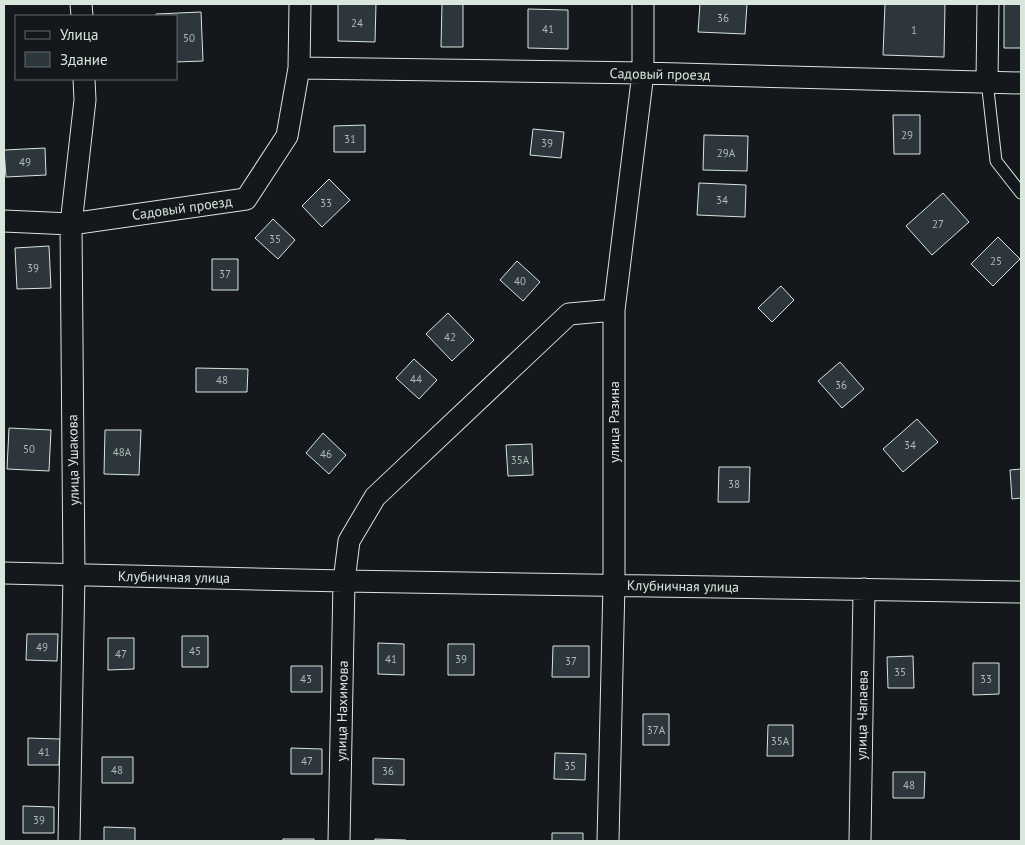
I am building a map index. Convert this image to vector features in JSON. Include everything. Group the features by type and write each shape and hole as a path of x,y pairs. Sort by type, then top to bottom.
{"street":[{"name":"Садовый проезд","path":"4,221 71,224 246,199 287,136 299,68 300,4"},
{"name":"улица Разина","path":"608,841 614,584 614,310 642,73 643,4"},
{"path":"987,81 988,4"},
{"name":"Садовый проезд","path":"299,68 642,73 1021,83"},
{"name":"улица Ушакова","path":"69,841 74,574 71,224 85,100 84,80"},
{"path":"344,581 348,541 375,497 570,314 614,310"},
{"name":"Клубничная улица","path":"4,573 344,581 1021,592"},
{"name":"улица Нахимова","path":"339,841 344,581"},
{"name":"улица Чапаева","path":"860,841 864,589"}],"lane":[{"path":"987,81 996,160 1021,193"}],"building":[{"path":"338,4 376,4 375,42 338,41"},
{"path":"442,4 463,4 463,47 441,47"},
{"path":"700,4 747,4 745,34 698,32"},
{"path":"885,4 945,4 944,57 883,55"},
{"path":"1004,4 1021,4 1021,48 1004,48"},
{"path":"528,9 568,10 568,49 528,48"},
{"path":"201,12 203,61 178,62 178,15 156,14"},
{"path":"893,115 920,115 920,154 894,154"},
{"path":"365,125 365,152 334,152 334,126"},
{"path":"533,129 564,132 561,158 530,155"},
{"path":"704,135 748,136 747,171 703,170"},
{"path":"45,148 46,175 6,177 4,150"},
{"path":"329,179 350,200 322,227 302,206"},
{"path":"699,183 746,185 745,217 697,215"},
{"path":"943,193 969,222 932,255 906,226"},
{"path":"273,219 295,240 278,259 255,238"},
{"path":"998,237 1020,259 993,286 971,264"},
{"path":"49,246 51,288 17,289 15,248"},
{"path":"212,259 238,259 238,290 212,290"},
{"path":"517,261 540,282 523,301 500,280"},
{"path":"781,286 794,300 772,322 758,308"},
{"path":"448,313 474,340 452,361 426,334"},
{"path":"414,359 437,380 419,399 396,378"},
{"path":"840,362 864,389 842,408 818,381"},
{"path":"196,368 248,369 247,392 196,392"},
{"path":"917,419 938,442 903,472 883,449"},
{"path":"9,428 51,430 49,471 7,469"},
{"path":"105,430 141,430 139,475 104,474"},
{"path":"323,433 346,455 329,474 306,453"},
{"path":"532,444 533,475 508,476 506,445"},
{"path":"719,467 750,467 749,502 718,502"},
{"path":"1021,469 1021,498 1012,499 1010,470"},
{"path":"27,634 58,634 57,661 26,660"},
{"path":"182,636 208,636 208,667 182,667"},
{"path":"108,638 134,638 134,669 108,670"},
{"path":"378,643 404,644 404,675 378,674"},
{"path":"448,644 474,644 474,675 448,675"},
{"path":"553,646 589,646 589,677 552,677"},
{"path":"913,656 914,688 888,688 887,657"},
{"path":"973,663 999,663 999,694 973,695"},
{"path":"291,666 322,666 322,692 291,692"},
{"path":"643,714 669,714 669,745 643,745"},
{"path":"768,725 793,725 793,756 767,756"},
{"path":"28,738 60,739 59,765 28,765"},
{"path":"291,748 322,749 322,774 291,774"},
{"path":"555,753 586,754 585,780 554,779"},
{"path":"102,757 133,757 133,783 102,783"},
{"path":"373,758 404,759 404,785 373,784"},
{"path":"893,772 925,772 924,798 893,798"},
{"path":"23,806 54,807 54,833 23,833"},
{"path":"104,827 135,828 135,841 104,841"},
{"path":"552,833 583,833 583,841 552,841"},
{"path":"283,839 314,839 314,841 283,841"},
{"path":"375,839 406,840 406,841 375,841"}]}
